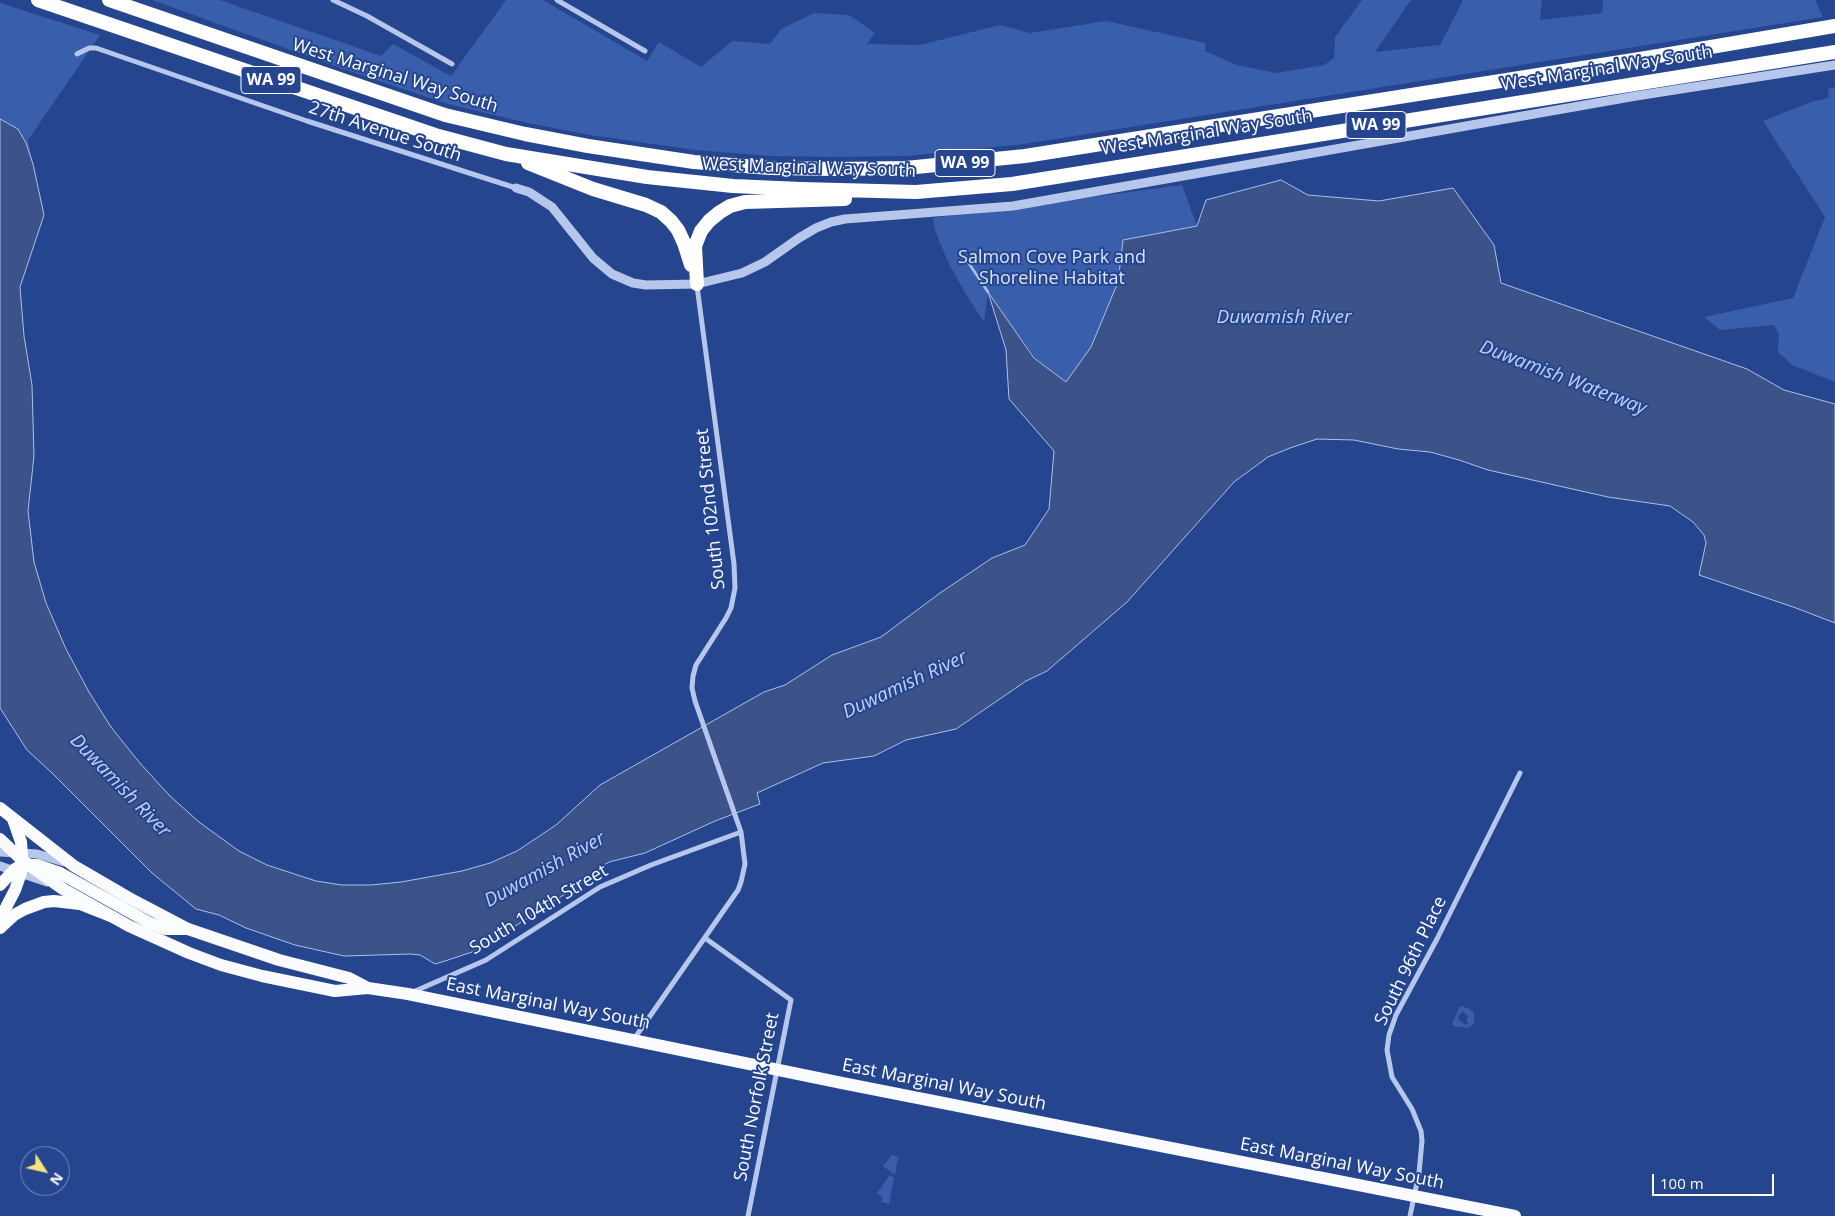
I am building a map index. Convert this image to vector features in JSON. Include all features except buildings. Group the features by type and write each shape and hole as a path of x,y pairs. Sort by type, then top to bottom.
{"highway":[{"name":"West Marginal Way South","path":"38,0 435,136 506,154 647,177 733,186 916,192 1012,184 1835,52"},
{"name":"West Marginal Way South","path":"109,0 445,115 525,134 588,146 694,162 770,168 906,168 1026,156 1646,58 1835,26"},
{"path":"506,154 558,176 646,205 661,212 678,230 697,284"},
{"path":"697,284 695,246 709,220 730,206 744,202 832,200 916,192"},
{"path":"0,919 15,890 16,862 21,842 13,820"},
{"path":"0,885 16,862"},
{"path":"16,862 37,865 52,870 122,908 166,929 188,930"},
{"path":"0,928 14,915 25,909 49,902 63,901 80,904 113,917"}],"main road":[{"name":"East Marginal Way South","path":"0,808 74,866 188,930 279,960 349,978 368,988"},
{"name":"East Marginal Way South","path":"0,839 16,862 113,917 156,939 190,953 221,965 262,976 335,991 368,988 408,994 1515,1216"}],"street":[{"path":"333,0 367,16 452,64"},
{"path":"557,0 645,51"},
{"name":"27th Avenue South","path":"77,54 89,48 96,48 309,122 516,188"},
{"path":"516,188 529,192 552,207 593,258 612,274 633,283 646,285 697,284 742,273 765,262 816,228 844,219 1013,206 1636,96 1835,66"},
{"name":"South 102nd Street","path":"633,1039 705,938 741,882 745,864 742,832 692,688 696,665 731,608 736,588 736,576 697,284"},
{"name":"South 96th Place","path":"1410,1216 1422,1153 1421,1131 1412,1109 1392,1077 1387,1050 1389,1035 1396,1015 1442,930 1520,773"},
{"name":"South 104th Street","path":"408,994 486,960 600,887 642,869 742,832"},
{"path":"16,862 46,855 74,866"},
{"name":"South Norfolk Street","path":"705,938 791,1000 748,1216"}],"green space":[{"path":"152,0 220,0 381,56 393,44 451,76 506,0 543,0 647,61 659,42 701,67 732,41 770,44 781,29 814,13 849,15 875,33 867,44 920,45 1000,25 1030,33 1106,21 1206,43 1205,51 1237,65 1276,73 1324,65 1334,58 1335,37 1362,0 1411,0 1375,52 1440,45 1463,0 1542,0 1540,20 1602,13 1603,0 1815,0 1823,17 1024,144 906,156 837,157 770,156 695,150 590,135 528,123 448,104 343,69"},
{"path":"0,3 100,35 28,140 33,164 26,143 18,129 0,119"},
{"path":"1835,87 1835,382 1792,365 1778,352 1779,334 1774,325 1720,330 1704,317 1793,298 1825,217 1763,121 1811,102 1829,98 1828,89"},
{"name":"Salmon Cove Park and Shoreline Habitat","path":"1182,185 1197,226 1123,240 1118,282 1091,347 1066,382 1035,358 988,293 984,322 948,262 935,230 933,218"},
{"path":"1460,1006 1468,1008 1474,1013 1474,1023 1469,1028 1452,1024","holes":["1463,1012 1468,1016 1466,1021 1468,1023 1466,1025 1459,1020 1458,1016"]},
{"path":"892,1155 898,1157 895,1175 883,1166"},
{"path":"890,1175 894,1178 889,1204 880,1203 883,1198 877,1193"}],"water":[{"name":"Duwamish River","path":"0,119 18,129 26,143 33,164 44,215 20,287 24,336 32,385 34,456 28,511 34,562 46,603 66,649 89,692 111,727 169,795 199,822 239,851 267,865 316,881 342,885 401,882 462,871 490,863 517,851 556,825 600,785 764,692 785,685 832,655 881,637 940,593 992,558 1025,545 1049,509 1054,451 1009,399 1006,350 988,292 1034,358 1066,382 1091,347 1118,282 1123,240 1197,226 1206,200 1281,180 1308,195 1379,201 1453,188 1494,245 1501,283 1747,369 1784,390 1835,404 1835,623 1699,575 1706,543 1704,535 1693,522 1670,506 1608,497 1559,486 1488,470 1430,452 1398,449 1354,440 1317,439 1268,457 1234,482 1127,602 1047,671 1026,681 956,729 906,740 874,756 823,763 757,793 760,804 715,821 645,853 609,862 579,885 478,950 445,961 435,964 420,955 410,954 344,956 295,945 246,928 219,915 196,909 152,873 27,750 0,708"}],"waterway":[{"path":"966,259 988,292"}],"water label":[{"name":"Duwamish Waterway","path":"1563,378"}]}
